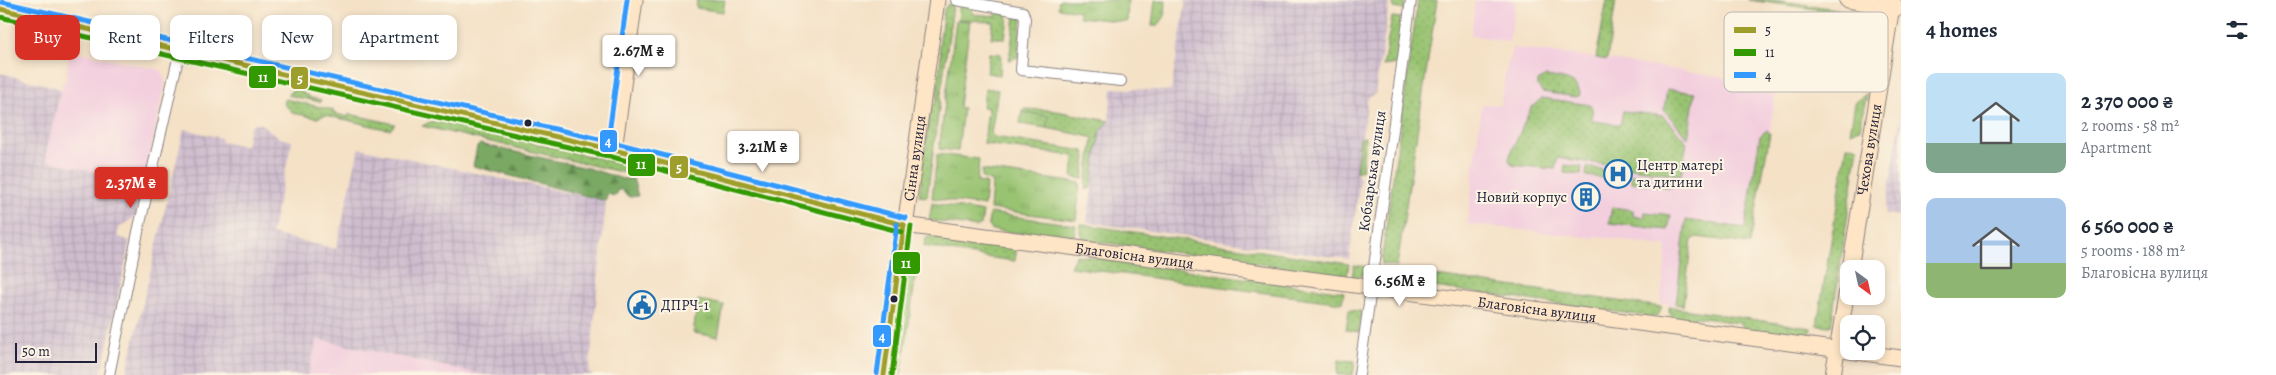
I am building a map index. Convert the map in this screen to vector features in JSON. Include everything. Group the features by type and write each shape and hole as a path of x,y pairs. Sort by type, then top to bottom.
{"main road":[{"path":"614,150 635,0"},
{"name":"Сінна вулиця","path":"884,375 937,0"},
{"path":"1846,0 1895,5"},
{"name":"Чехова вулиця","path":"1888,46 1895,5"},
{"name":"Благовісна вулиця","path":"0,9 170,48"},
{"name":"Благовісна вулиця","path":"223,60 614,150 904,225 1901,358"},
{"name":"Чехова вулиця","path":"1852,260 1880,92"},
{"path":"1833,375 1844,305"}],"street":[{"path":"956,0 1023,12 1025,28 1022,70 1121,81"},
{"name":"Кобзарська вулиця","path":"1359,375 1411,0"},
{"path":"109,375 138,232 178,60"}],"shaded area":[{"path":"1186,0 1390,0 1375,94 1368,98 1356,173 1360,179 1349,259 1087,222 1100,132 1109,121 1112,88 1171,91"},
{"path":"1475,0 1516,0 1509,42 1471,35"},
{"name":"Центр матері та дитини","path":"1512,48 1591,57 1724,77 1724,92 1775,92 1770,133 1750,244 1697,237 1692,240 1683,306 1660,303 1667,247 1595,236 1594,238 1467,224 1482,104 1501,105 1505,75"},
{"path":"80,52 90,54 90,60 115,60 162,72 165,81 164,90 144,180 140,182 48,161 46,154 61,89 63,88 61,82 65,83 68,60 80,60"},
{"path":"0,73 61,89 46,154 48,161 140,182 143,191 136,216 120,227 117,236 130,241 101,375 0,375"},
{"path":"1901,116 1901,216 1885,214"},
{"path":"254,124 261,124 280,138 292,141 271,234 336,249 359,148 606,201 589,374 594,375 485,375 317,339 308,375 126,375 184,129 221,138 222,142 246,146 250,127"},
{"path":"316,339 485,375 308,375"}],"green space":[{"path":"697,0 725,0 723,12 696,8"},
{"path":"1059,0 1128,0 1127,22 1079,17 1079,11 1058,8"},
{"path":"1155,0 1166,0 1165,16 1158,26 1152,26"},
{"path":"1394,0 1405,0 1404,10 1393,8"},
{"path":"1418,0 1437,0 1397,266 1381,264"},
{"path":"1607,0 1616,0 1607,60 1596,58"},
{"path":"1749,0 1774,0 1857,12 1836,12"},
{"path":"960,3 970,4 973,14 996,16 1001,9 1006,12 1008,18 1005,38 991,38 993,22 958,19"},
{"path":"948,4 953,5 927,197 919,196 930,109 936,102 941,56 939,46 944,9"},
{"path":"1015,16 1022,18 1018,57 1009,60"},
{"path":"1392,17 1403,18 1397,64 1383,66"},
{"path":"956,20 970,21 959,107 963,108 958,151 939,149"},
{"path":"989,53 1001,54 1000,75 987,73"},
{"path":"1546,76 1572,82 1579,90 1580,95 1576,97 1542,92 1538,86 1538,81"},
{"path":"985,88 998,90 991,134 994,137 1084,151 1086,158 1083,179 1072,177 1074,156 984,144 988,108 983,107"},
{"path":"298,89 311,98 321,100 320,102 287,95 291,91"},
{"path":"1667,89 1695,93 1688,138 1664,110"},
{"path":"1867,93 1860,129 1850,132 1855,103"},
{"path":"1542,98 1590,105 1593,112 1592,121 1620,125 1623,111 1663,116 1687,142 1681,175 1558,158 1555,169 1512,165 1509,160 1510,155 1531,108"},
{"path":"285,99 333,110 333,113 348,117 349,114 395,124 391,129 385,129 325,115 317,118 293,113 284,104"},
{"path":"1023,109 1051,110 1109,121 1100,132 1091,188 1085,190 1093,139 1046,128 1048,116 1022,112"},
{"path":"1022,112 1049,116 1046,128 1020,124"},
{"path":"432,121 454,124 640,168 638,176 422,126"},
{"path":"1767,130 1770,133 1750,244 1697,237 1692,240 1683,306 1676,304 1686,220 1745,228 1760,136"},
{"path":"1365,137 1362,170 1356,172 1360,138"},
{"path":"480,144 588,168 623,179 633,178 638,196 629,197 620,189 615,196 607,194 606,201 473,166 477,147"},
{"path":"1847,146 1858,147 1831,326 1817,325"},
{"path":"937,154 979,159 977,182 986,183 984,206 932,198"},
{"path":"1565,165 1582,167 1581,175 1564,173"},
{"path":"1587,167 1604,170 1603,178 1586,176"},
{"path":"982,170 1080,183 1076,220 990,209 992,184 990,181 982,178"},
{"path":"1610,170 1626,173 1625,181 1609,178"},
{"path":"1632,174 1648,176 1647,184 1631,182"},
{"path":"1656,177 1672,179 1671,188 1655,185"},
{"path":"932,203 983,212 981,225 977,227 929,220"},
{"path":"1612,207 1633,210 1633,216 1644,218 1645,212 1671,215 1668,230 1609,223"},
{"path":"990,213 1076,225 1074,236 1069,239 992,230 988,224"},
{"path":"1080,224 1349,264 1347,276 1085,240 1080,232"},
{"path":"932,236 1017,247 1015,261 924,246 926,238"},
{"path":"910,253 919,255 901,375 894,375"},
{"path":"1076,255 1344,292 1342,303 1070,267"},
{"path":"1354,265 1368,267 1367,272 1359,277 1352,277"},
{"path":"1381,268 1396,270 1393,282 1383,278 1380,273"},
{"path":"1400,271 1662,307 1658,316 1653,317 1398,282"},
{"path":"698,300 724,305 718,337 693,333"},
{"path":"1669,307 1811,328 1810,337 1744,329 1739,323 1697,317 1684,321 1673,319 1669,312"},
{"path":"1349,310 1361,311 1359,332 1346,330"},
{"path":"1339,360 1355,361 1353,375 1337,375"}],"transit line":[{"name":"4","path":"607,149 627,0"},
{"name":"4","path":"2,2 616,143 906,218"},
{"name":"5","path":"0,9 614,150 904,225"},
{"name":"11","path":"0,17 612,157 902,232"},
{"name":"4","path":"877,374 897,224"},
{"name":"5","path":"884,375 904,225"},
{"name":"11","path":"892,375 911,226"}],"place":[{"name":"Центр матері та дитини","path":"1618,174"},
{"name":"Новий корпус","path":"1586,197"},
{"name":"ДПРЧ-1","path":"642,305"}]}
